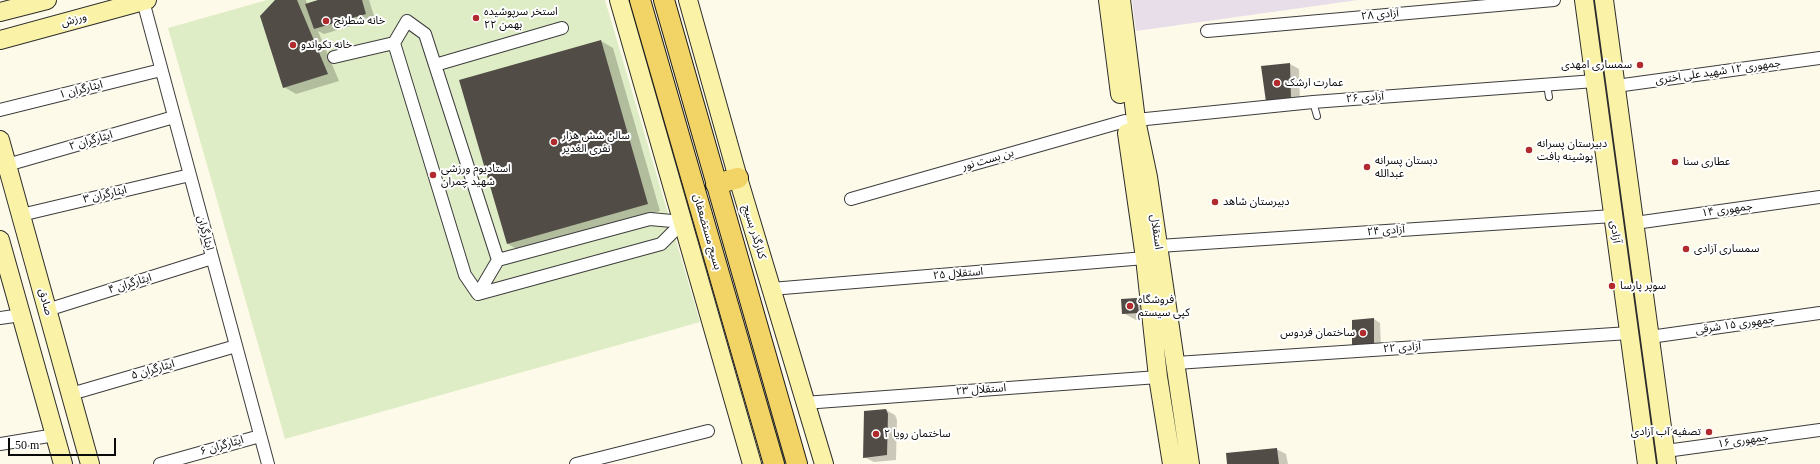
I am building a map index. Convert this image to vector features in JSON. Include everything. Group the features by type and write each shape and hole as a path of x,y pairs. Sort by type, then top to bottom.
{"main road":[{"name":"بسیج مستضعفان","path":"640,0 772,459"},
{"name":"بسیج مستضعفان","path":"664,0 796,458"},
{"path":"716,184 738,178"}],"street":[{"path":"0,12 47,0"},
{"path":"619,0 752,464"},
{"name":"کنارگذر بسیج","path":"688,0 738,178 804,403 824,464"},
{"name":"استقلال","path":"1108,0 1130,120 1151,177 1158,246 1189,457"},
{"name":"استقلال","path":"1121,0 1130,120 1145,258 1158,377 1171,458"},
{"name":"آزادی ۲۸","path":"1207,31 1554,0"},
{"name":"آزادی","path":"1584,0 1647,464"},
{"name":"آزادی","path":"1604,0 1667,458"},
{"name":"ورزش","path":"0,40 145,1"},
{"name":"ایثارگران","path":"145,1 161,70 268,464"},
{"path":"334,57 394,43 407,21 424,34 498,260"},
{"path":"435,65 562,28"},
{"path":"394,43 465,275 478,294"},
{"name":"جمهوری ۱۲ شهید علی اختری","path":"1616,86 1820,58"},
{"name":"ایثارگران ۱","path":"0,110 161,70"},
{"name":"آزادی ۲۶","path":"1130,120 1313,102 1595,81"},
{"name":"ایثارگران ۲","path":"7,165 174,117"},
{"name":"بن بست نور","path":"851,199 1130,120"},
{"name":"صادق","path":"0,140 90,464"},
{"name":"ایثارگران ۳","path":"21,215 190,175"},
{"name":"جمهوری ۱۴","path":"1635,223 1820,197"},
{"name":"آزادی ۲۴","path":"1158,246 1613,216"},
{"path":"478,294 498,260 650,219 682,222"},
{"path":"478,294 661,244 682,222"},
{"path":"0,240 63,464"},
{"name":"ایثارگران ۴","path":"47,310 212,258"},
{"name":"استقلال ۲۵","path":"771,289 1145,258"},
{"path":"1621,273 1641,270"},
{"name":"جمهوری ۱۵ شرقی","path":"1650,337 1820,314"},
{"path":"0,318 21,315"},
{"name":"آزادی ۲۲","path":"1176,363 1629,333"},
{"name":"ایثارگران ۵","path":"71,394 236,346"},
{"name":"استقلال ۲۳","path":"804,403 1158,377"},
{"path":"0,444 55,435 80,429"},
{"name":"جمهوری ۱۶","path":"1667,458 1820,430"},
{"path":"576,464 708,431"},
{"name":"ایثارگران ۶","path":"160,464 260,436"},
{"path":"1171,458 1189,457"}],"lane":[{"path":"1547,85 1549,97"},
{"path":"1313,102 1317,116"}],"shaded area":[{"path":"1132,0 1358,0 1136,31"}],"green space":[{"name":"استادیوم ورزشی شهید چمران","path":"267,0 605,0 700,322 285,439 168,28"}],"building":[{"name":"خانه تکواندو","path":"275,0 297,0 328,74 283,88 260,16"},
{"name":"خانه شطرنج","path":"318,0 362,0 366,14 314,29 305,4"},
{"name":"سالن شش هزار نفری الغدیر","path":"601,40 648,204 507,244 459,80"},
{"name":"عمارت ارشک","path":"1290,63 1291,100 1266,102 1261,66"},
{"name":"فروشگاه کپی سیستم","path":"1137,298 1139,313 1122,314 1121,299"},
{"name":"ساختمان فردوس","path":"1374,318 1374,346 1352,347 1352,320"},
{"name":"ساختمان رویا ۲","path":"886,409 888,414 887,455 863,458 864,411"},
{"path":"1277,448 1279,464 1227,464 1226,453"}],"place":[{"name":"استخر سرپوشیده ۲۲ بهمن","path":"476,18"},
{"name":"خانه شطرنج","path":"326,21"},
{"name":"خانه تکواندو","path":"293,45"},
{"name":"سمساری امهدی","path":"1640,65"},
{"name":"عمارت ارشک","path":"1277,83"},
{"name":"سالن شش هزار نفری الغدیر","path":"554,142"},
{"name":"دبیرستان پسرانه پوشینه بافت","path":"1529,150"},
{"name":"عطاری سنا","path":"1675,162"},
{"name":"دبستان پسرانه عبدالله","path":"1367,167"},
{"name":"استادیوم ورزشی شهید چمران","path":"433,175"},
{"name":"دبیرستان شاهد","path":"1215,202"},
{"name":"سمساری آزادی","path":"1686,249"},
{"name":"سوپر پارسا","path":"1612,286"},
{"name":"فروشگاه کپی سیستم","path":"1130,306"},
{"name":"ساختمان فردوس","path":"1363,333"},
{"name":"تصفیه آب آزادی","path":"1709,432"},
{"name":"ساختمان رویا ۲","path":"876,434"}]}
